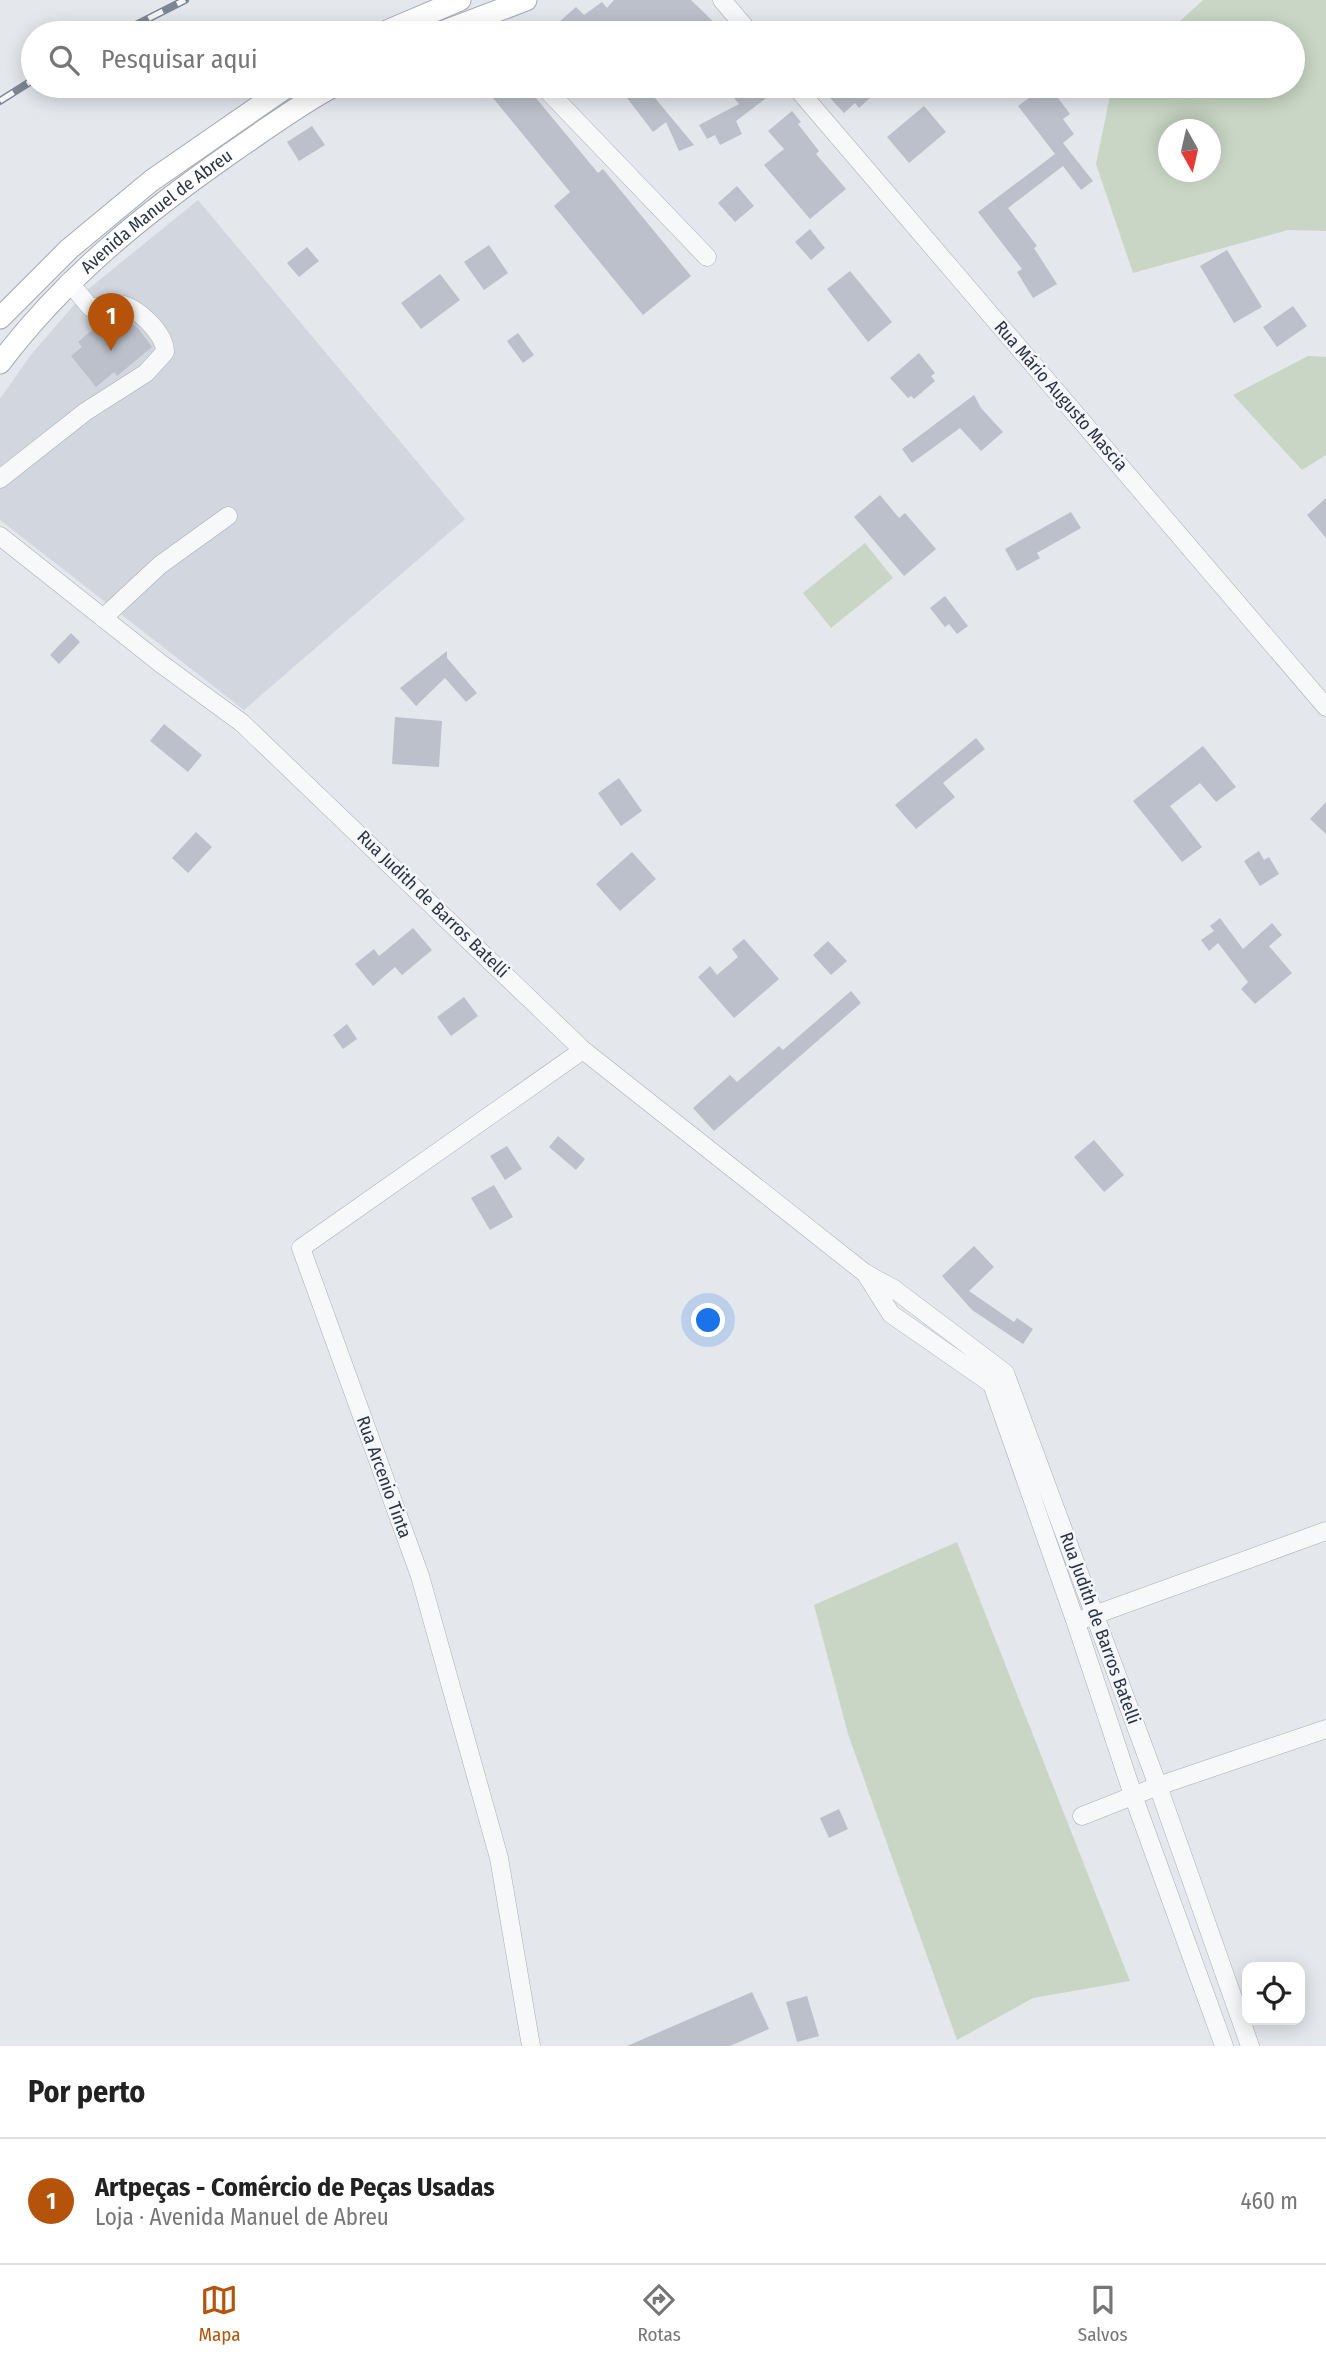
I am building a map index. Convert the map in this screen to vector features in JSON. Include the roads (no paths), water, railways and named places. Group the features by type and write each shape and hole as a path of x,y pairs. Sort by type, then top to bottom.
{"main road":[{"path":"410,21 460,0"},
{"path":"469,21 526,0"},
{"name":"Avenida Manuel de Abreu","path":"0,318 69,249 151,181 271,98"},
{"name":"Avenida Manuel de Abreu","path":"0,363 30,323 114,240 207,170 311,98"}],"street":[{"path":"722,0 740,21"},
{"path":"481,16 486,21"},
{"path":"555,98 707,257"},
{"name":"Rua Mário Augusto Mascia","path":"805,98 1326,707"},
{"path":"0,479 85,412 146,373 165,352 165,345 133,309 116,303 90,307 69,282"},
{"path":"103,618 160,565 228,516"},
{"name":"Rua Judith de Barros Batelli","path":"0,536 242,723 583,1050 865,1273 894,1289 1005,1373 1158,1786 1250,2046"},
{"name":"Rua Arcenio Tinta","path":"531,2046 499,1858 420,1576 301,1248 583,1050"},
{"name":"Rua Judith de Barros Batelli","path":"865,1273 891,1314 992,1384 1134,1798 1224,2046"},
{"path":"1076,1623 1326,1531"},
{"path":"1082,1816 1134,1798 1158,1786 1325,1734"}],"railway":[{"path":"144,21 185,0"},
{"path":"0,101 21,88"}],"place":[{"name":"Artpeças - Comércio de Peças Usadas","path":"111,351"}]}
